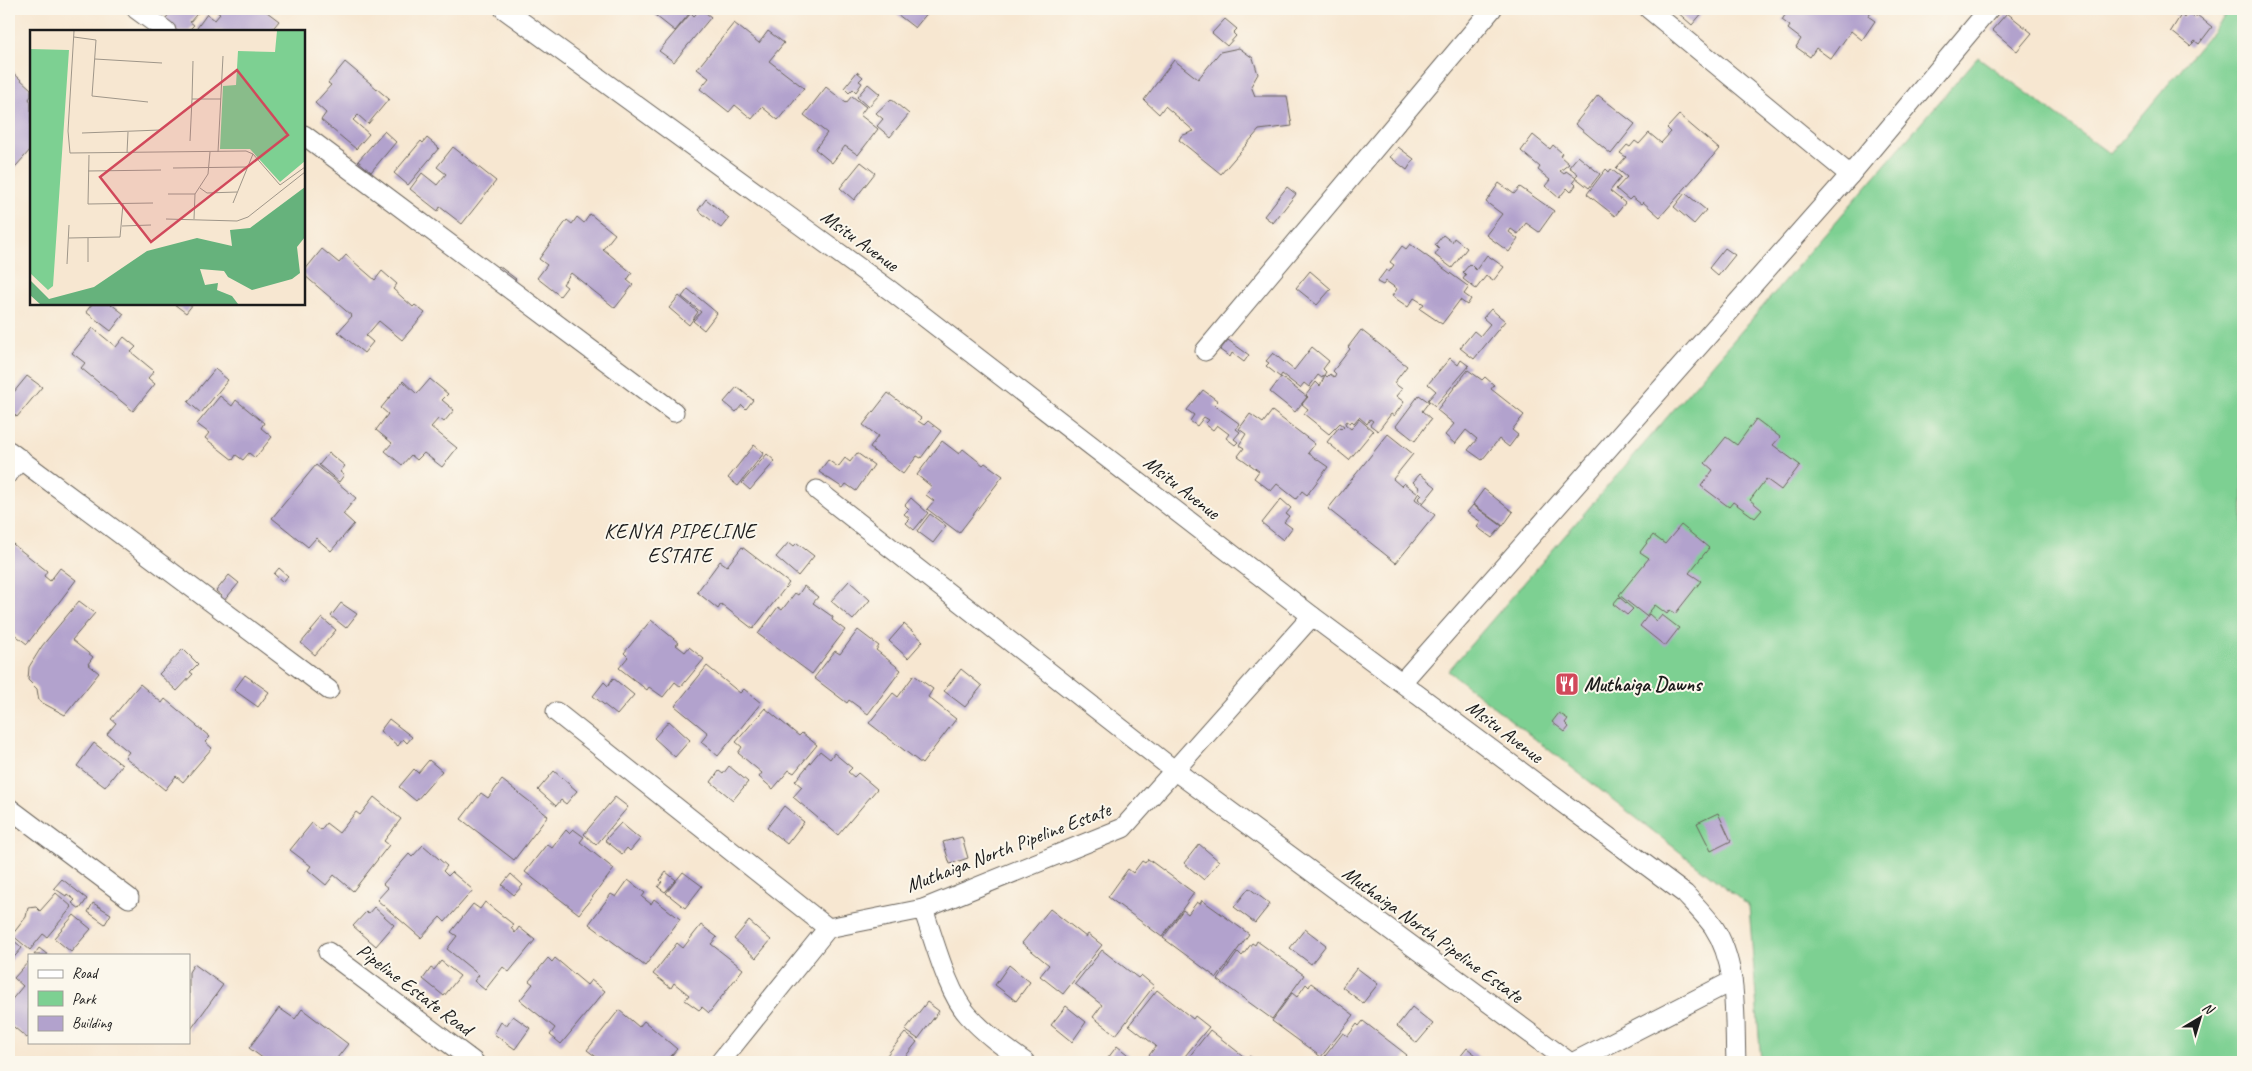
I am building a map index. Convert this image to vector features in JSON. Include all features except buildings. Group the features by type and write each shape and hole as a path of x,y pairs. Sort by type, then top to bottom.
{"street":[{"path":"136,9 165,30"},
{"name":"Msitu Avenue","path":"504,9 891,291 1312,616 1685,894 1714,928 1723,948 1732,981 1736,1062"},
{"path":"1205,351 1492,9"},
{"path":"1648,9 1850,174"},
{"path":"1402,682 1850,174 1989,9"},
{"path":"305,136 674,412"},
{"path":"13,461 329,690"},
{"name":"Muthaiga North Pipeline Estate","path":"817,490 1174,770 1569,1062"},
{"name":"Muthaiga North Pipeline Estate","path":"828,928 923,909 1123,828 1312,616"},
{"path":"556,712 828,928 720,1062"},
{"path":"9,808 129,898"},
{"path":"923,909 951,985 967,1015 1025,1062"},
{"name":"Pipeline Estate Road","path":"328,952 474,1062"},
{"path":"1574,1062 1732,981"}],"green space":[{"path":"2231,9 2243,9 2243,1062 1761,1062 1749,906 1448,671 1978,57 2110,154"}],"place":[{"name":"Muthaiga Dawns","path":"1567,684"}],"district":[{"name":"KENYA PIPELINE ESTATE","path":"680,543"}]}
